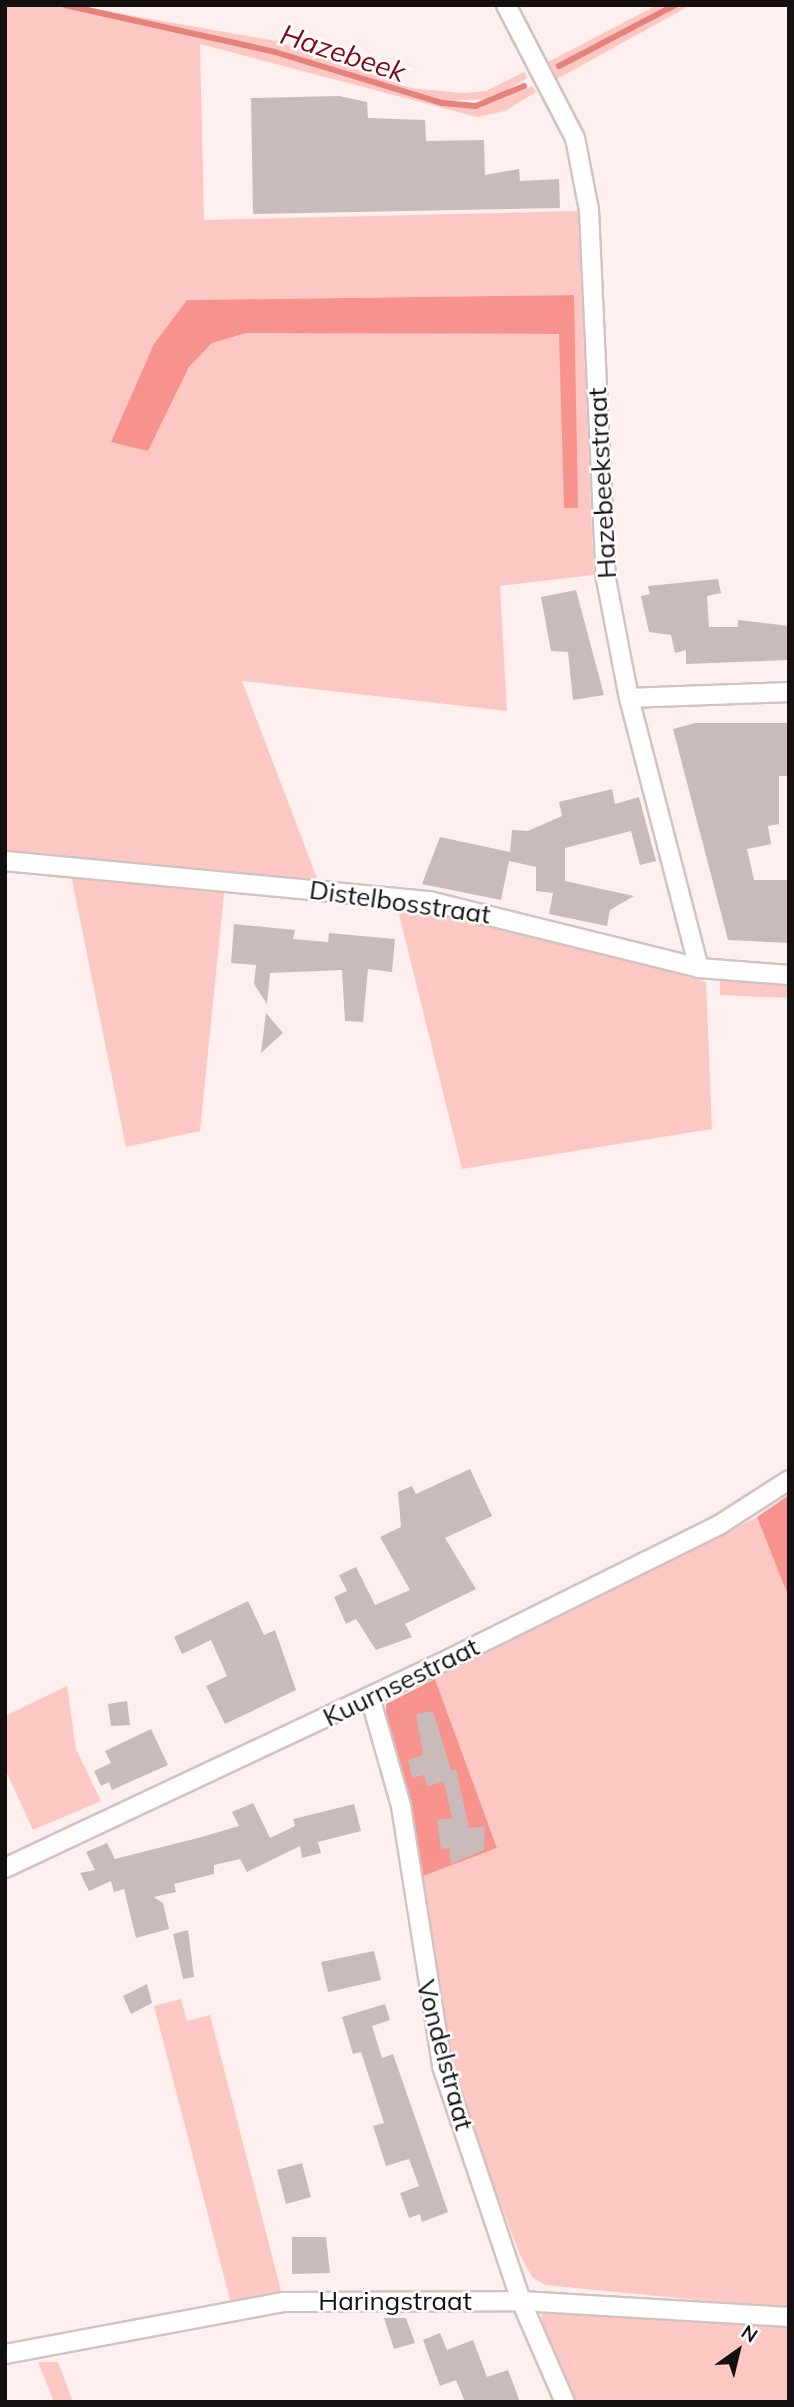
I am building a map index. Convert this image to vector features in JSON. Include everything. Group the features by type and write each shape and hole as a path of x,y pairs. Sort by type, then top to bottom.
{"street":[{"name":"Hazebeekstraat","path":"506,5 575,138 589,210 606,579 629,698 699,968"},
{"path":"629,698 789,692"},
{"name":"Distelbosstraat","path":"5,860 429,901 699,968 789,975"},
{"name":"Kuurnsestraat","path":"5,1868 370,1698 719,1525 789,1480"},
{"name":"Vondelstraat","path":"370,1698 401,1806 442,2066 521,2301 565,2402"},
{"name":"Haringstraat","path":"5,2354 283,2302 521,2301 789,2316"}],"shaded area":[{"path":"5,5 57,5 271,53 441,105 477,109 532,86 536,92 505,111 477,117 200,44 204,220 578,211 594,575 500,586 507,711 242,681 318,881 5,854","holes":["573,295 564,507 560,334 246,332 212,343 189,367 148,451 187,300"]},
{"path":"72,5 276,41 411,88 462,93 486,91 524,72 527,78 492,99 444,101 408,95 278,50"},
{"path":"657,5 691,5 557,79 548,62"},
{"path":"574,295 578,508 564,508 559,334 246,333 212,343 189,367 148,451 111,442 154,344 187,300"},
{"path":"70,870 225,884 200,1131 126,1147"},
{"path":"396,902 458,912 706,982 712,1129 462,1169"},
{"path":"720,981 789,985 789,998 720,995"},
{"path":"789,1495 789,1598 757,1517"},
{"path":"757,1517 789,1598 789,2309 545,2285 532,2277 520,2255 468,2118 423,1938 423,1876 497,1848 435,1679"},
{"path":"435,1679 497,1848 423,1876 385,1723 386,1704"},
{"path":"67,1686 76,1749 101,1801 33,1830 5,1769 5,1716"},
{"path":"181,1999 187,2021 210,2015 281,2291 231,2304 154,2006"},
{"path":"553,2308 789,2326 789,2402 574,2402 541,2328 542,2312"},
{"path":"38,2362 58,2362 73,2402 54,2402"}],"building":[{"path":"339,96 367,102 368,118 425,120 426,141 484,140 485,175 519,169 520,181 559,179 560,208 253,214 251,98"},
{"path":"718,579 721,593 707,596 709,627 738,627 738,620 789,626 789,660 686,664 686,650 675,653 671,635 649,632 641,596 650,594 648,586"},
{"path":"576,590 604,695 573,700 568,652 551,651 541,597"},
{"path":"695,723 789,723 789,776 779,776 779,824 768,826 771,844 747,849 754,880 789,880 789,943 728,940 673,729"},
{"path":"612,789 615,804 639,797 656,861 640,865 631,831 565,848 565,881 634,896 610,910 607,926 549,914 553,893 536,891 536,867 509,861 501,900 422,884 440,837 510,852 512,830 528,831 562,816 559,802"},
{"path":"234,924 295,930 293,939 328,942 329,933 395,939 392,972 368,969 363,1022 345,1021 342,970 270,973 267,1004 254,984 256,965 231,963"},
{"path":"266,1013 283,1033 261,1053"},
{"path":"470,1469 492,1516 445,1538 476,1589 405,1624 412,1637 376,1650 356,1619 346,1624 334,1597 347,1591 339,1575 356,1567 375,1605 410,1590 380,1537 401,1527 398,1492 412,1486 416,1494"},
{"path":"248,1601 264,1635 275,1630 296,1690 225,1724 206,1686 227,1676 211,1640 182,1654 174,1637"},
{"path":"127,1701 130,1725 111,1726 108,1704"},
{"path":"433,1711 451,1770 456,1769 469,1828 485,1826 484,1850 451,1864 449,1848 441,1849 437,1820 452,1818 444,1782 427,1786 424,1775 412,1778 408,1760 423,1755 416,1714"},
{"path":"151,1729 168,1765 112,1790 109,1782 101,1786 94,1771 111,1763 105,1751"},
{"path":"253,1803 270,1838 295,1826 293,1819 354,1804 361,1831 318,1842 321,1853 302,1858 300,1846 247,1872 240,1859 214,1865 214,1874 174,1884 176,1892 154,1897 163,1903 169,1929 136,1938 124,1889 114,1892 111,1881 89,1891 80,1873 95,1870 86,1852 107,1843 115,1859 198,1838 239,1826 232,1812"},
{"path":"188,1930 194,1977 183,1979 173,1934"},
{"path":"374,1951 381,1980 328,1992 321,1962"},
{"path":"147,1984 152,2003 131,2014 123,1996"},
{"path":"385,2004 390,2020 372,2026 382,2058 393,2054 448,2212 422,2222 420,2214 409,2218 400,2193 419,2186 409,2159 386,2166 373,2126 384,2123 361,2052 353,2054 342,2017"},
{"path":"302,2163 311,2197 286,2204 277,2170"},
{"path":"292,2237 326,2237 330,2273 292,2274"},
{"path":"384,2318 406,2318 415,2343 394,2349"},
{"path":"440,2333 447,2350 473,2340 487,2377 508,2370 520,2402 465,2402 456,2380 440,2386 423,2340"}],"waterway":[{"name":"Hazebeek","path":"65,5 275,52 442,103 476,106 524,86"},
{"name":"Hazebeek","path":"559,66 675,5"}]}
